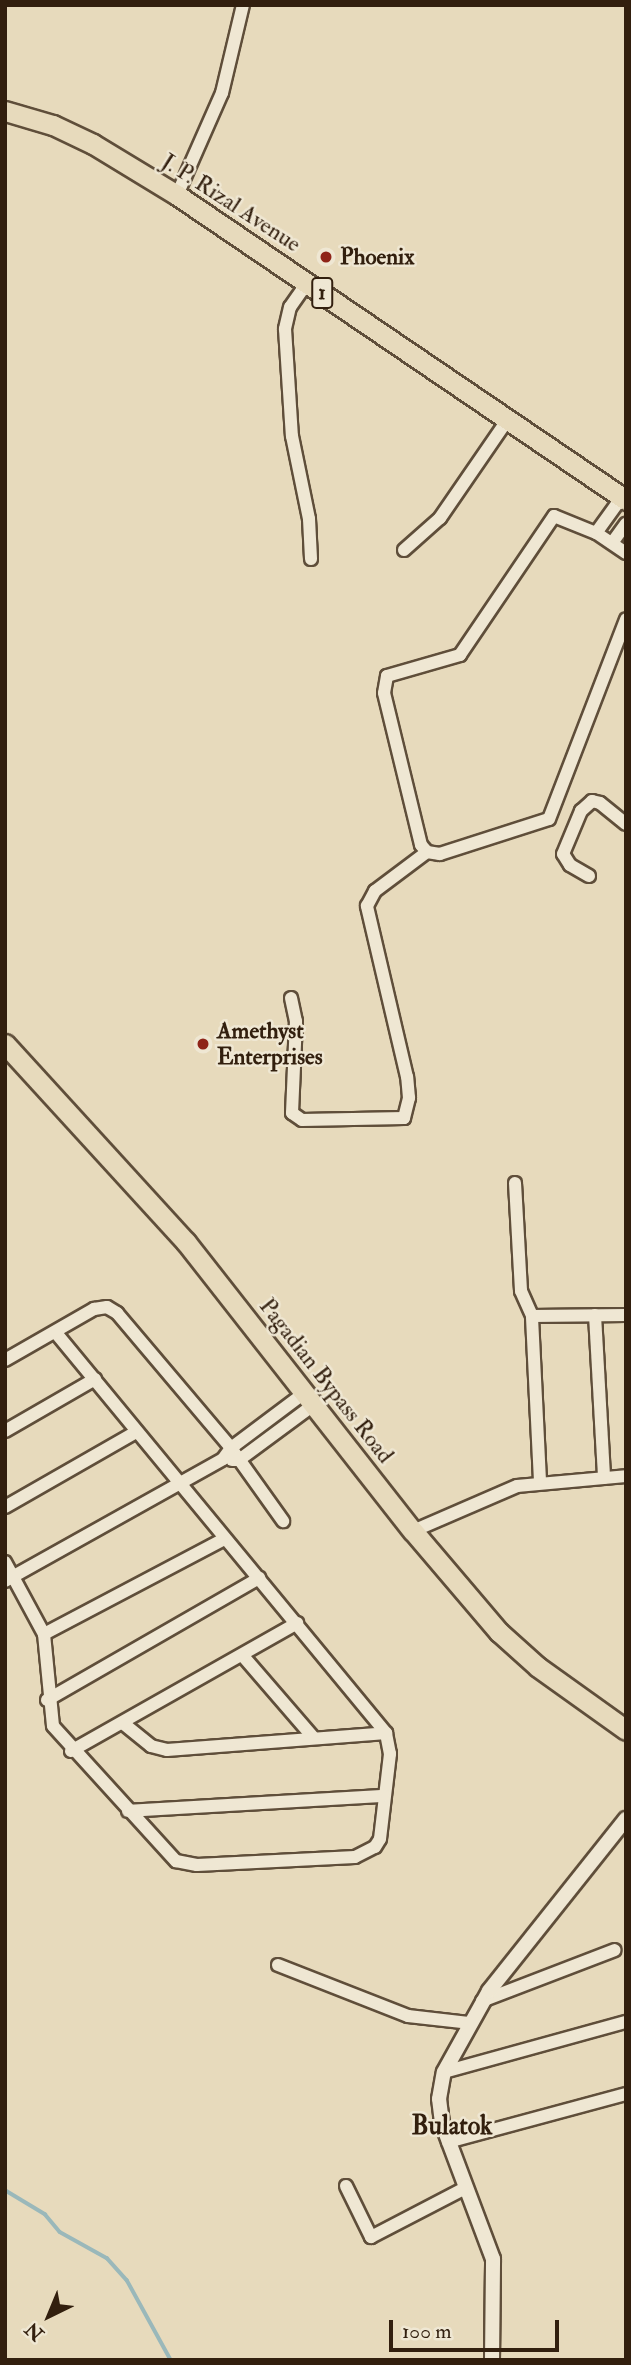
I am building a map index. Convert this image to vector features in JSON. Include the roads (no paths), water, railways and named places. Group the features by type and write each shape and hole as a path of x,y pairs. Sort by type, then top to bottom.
{"main road":[{"name":"J. P. Rizal Avenue","path":"5,111 83,139 177,195 624,498"},
{"name":"Pagadian Bypass Road","path":"5,1044 169,1222 413,1531 499,1632 538,1667 626,1730"}],"street":[{"path":"177,195 222,93 243,5"},
{"path":"307,283 290,307 285,329 292,436 309,519 312,559"},
{"path":"404,550 440,517 508,419"},
{"path":"596,533 624,498"},
{"path":"626,553 566,517 549,519 460,655 395,671 383,683 421,845 427,852 440,854 549,819 626,619"},
{"path":"611,543 626,524"},
{"path":"589,876 570,864 563,854 581,811 592,801 600,803 626,824"},
{"path":"291,998 296,1021 292,1113 302,1120 404,1118 409,1098 407,1077 367,906 375,891 427,852"},
{"path":"515,1183 521,1291 532,1316 541,1480"},
{"path":"5,1360 56,1334 94,1310 107,1307 117,1313 227,1454 239,1460 283,1521"},
{"path":"594,1315 604,1478"},
{"path":"532,1316 626,1315"},
{"path":"5,1562 10,1579 44,1634 47,1700 52,1726 71,1751 166,1853 185,1863 355,1857 368,1853 380,1839 390,1754 386,1733 297,1623 178,1485 56,1334"},
{"path":"5,1431 94,1379"},
{"path":"10,1579 178,1485 308,1400"},
{"path":"239,1460 308,1400"},
{"path":"5,1507 136,1432"},
{"path":"413,1531 481,1499 541,1480 626,1476"},
{"path":"44,1634 224,1539"},
{"path":"47,1700 259,1578"},
{"path":"71,1751 124,1724 297,1623"},
{"path":"243,1656 313,1737"},
{"path":"124,1724 151,1746 167,1751 386,1733"},
{"path":"128,1811 384,1796"},
{"path":"492,2360 493,2259 488,2237 465,2188 448,2142 439,2099 444,2071 482,2001 626,1819"},
{"path":"482,2001 615,1950"},
{"path":"278,1965 408,2016 469,2023"},
{"path":"444,2071 626,2022"},
{"path":"448,2142 626,2094"},
{"path":"346,2186 371,2237 465,2188"}],"waterway":[{"path":"5,2190 45,2214 60,2232 107,2258 127,2280 171,2360"}],"place":[{"name":"Phoenix","path":"326,257"},
{"name":"Amethyst Enterprises","path":"203,1044"}],"district":[{"name":"Bulatok","path":"452,2127"}]}
